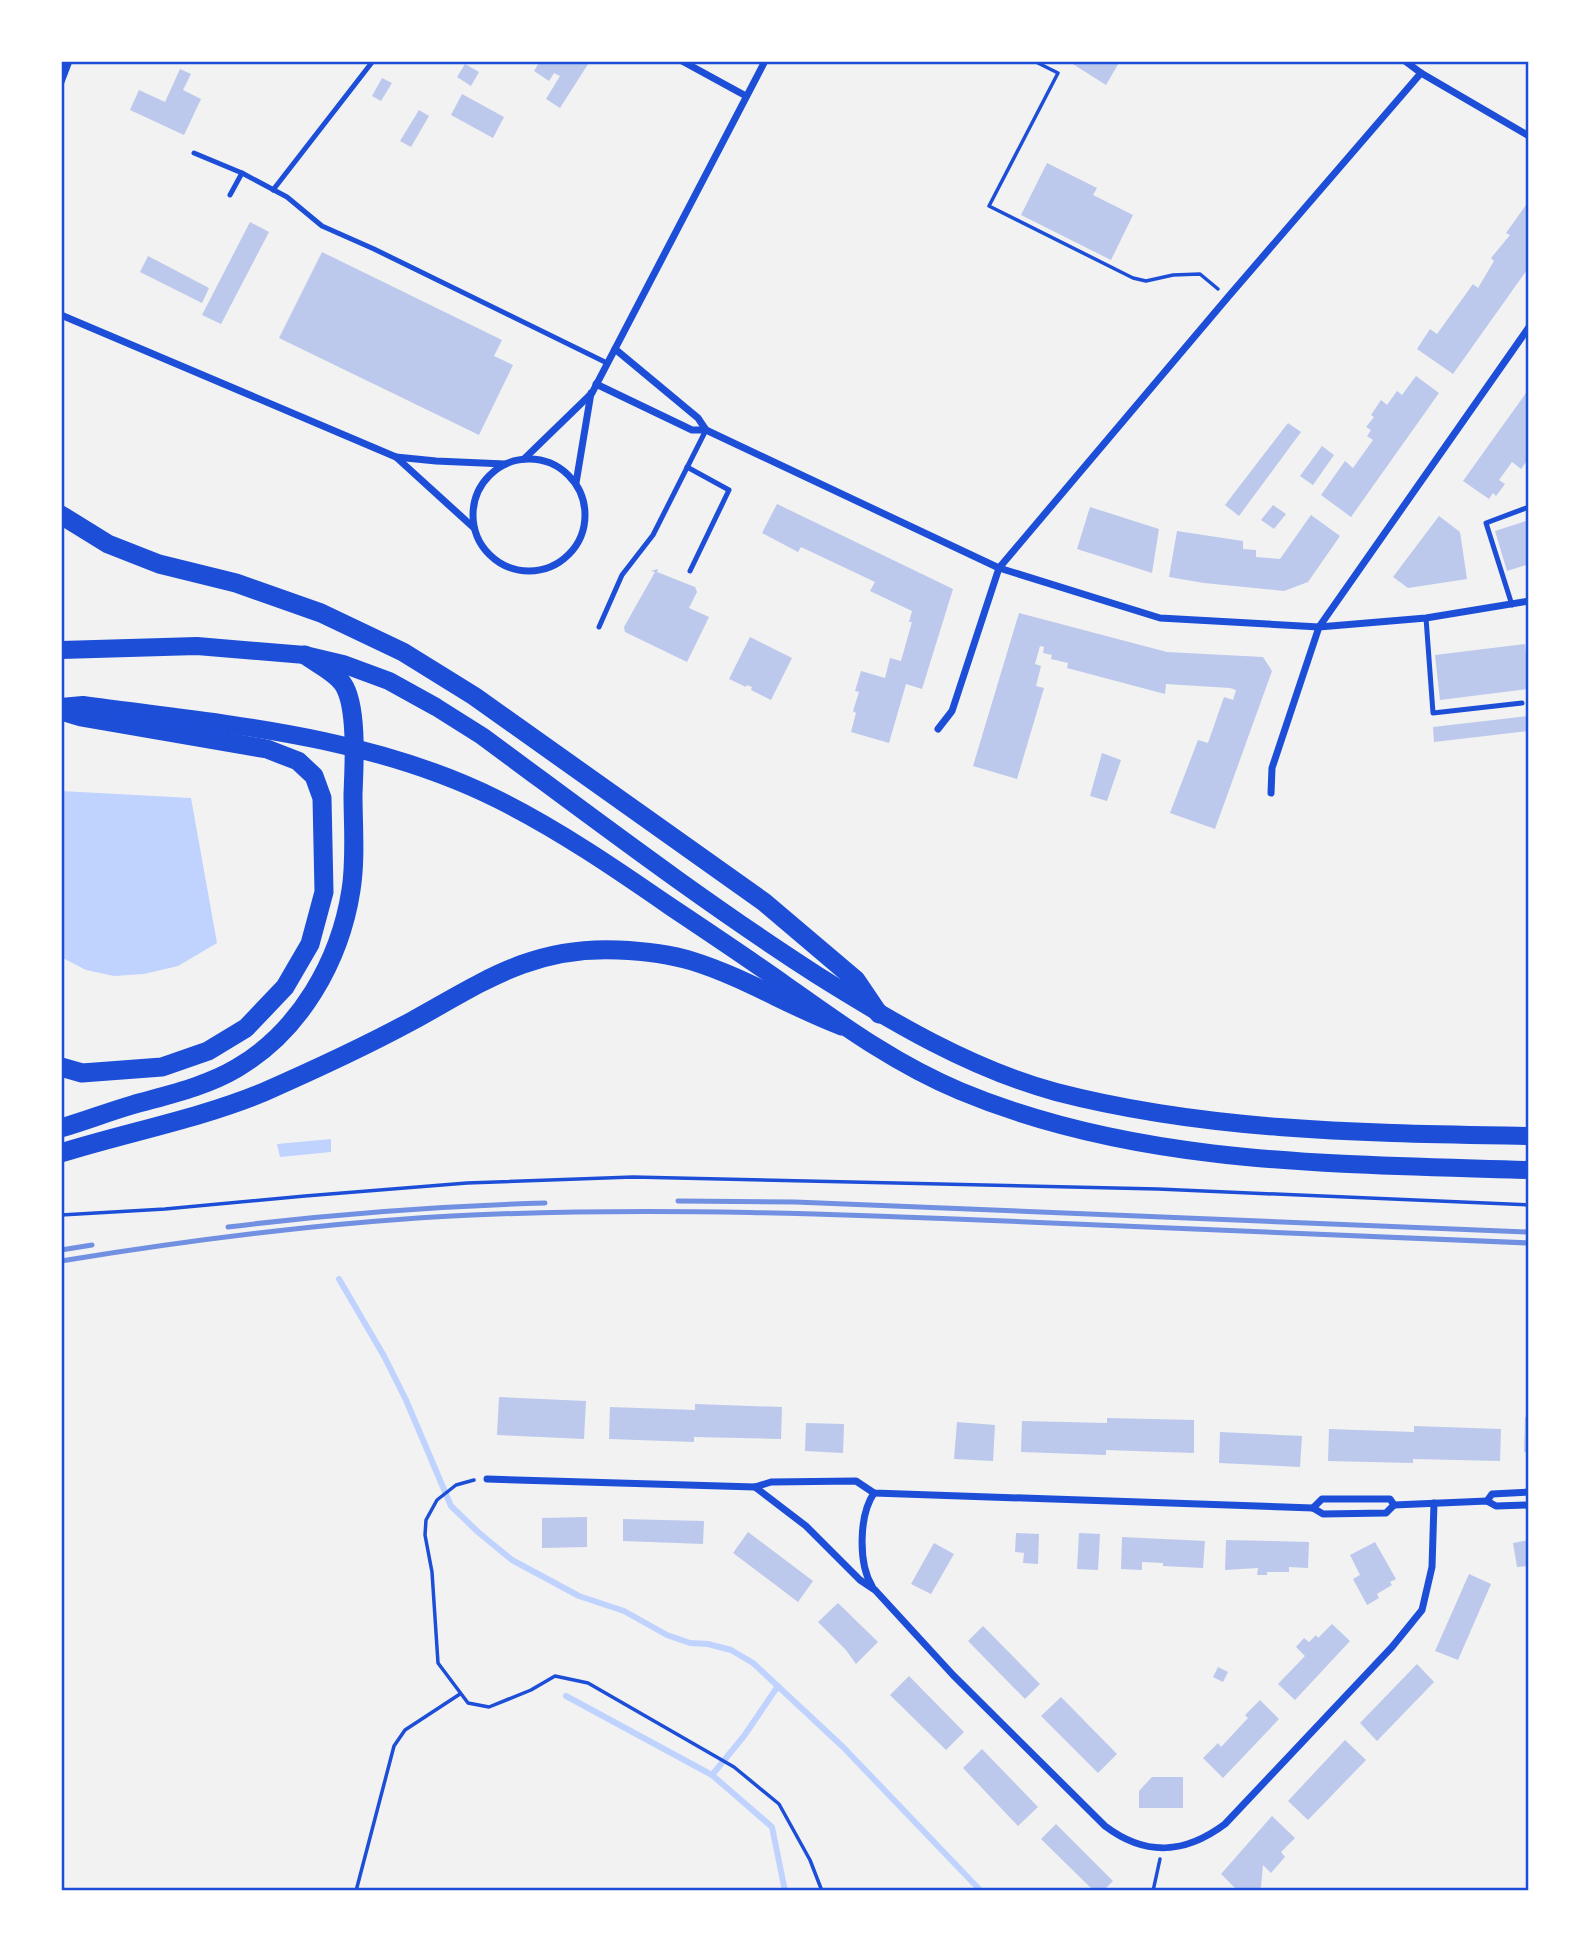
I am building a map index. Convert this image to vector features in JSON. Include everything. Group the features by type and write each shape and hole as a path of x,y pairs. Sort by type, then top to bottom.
{"highway":[{"path":"61,515 108,544 159,564 236,583 321,613 415,659 474,696 764,902 856,981 879,1014"},
{"path":"61,650 197,646 305,655 343,664 389,681 482,736 762,939 879,1014 995,1070 1054,1091 1197,1120 1343,1130 1529,1136"},
{"path":"61,1128 190,1089 237,1068 272,1042 303,1009 326,972 344,927 351,887 354,748 349,698 343,684 305,655"},
{"path":"61,709 83,705 298,735 399,759 449,778 498,799 546,825 629,878 842,1026 906,1064 959,1090 1022,1114 1113,1139 1303,1163 1529,1170"},
{"path":"61,709 81,717 267,749 298,761 314,776 322,798 324,881 324,892 310,944 285,987 246,1028 208,1051 162,1067 82,1073 61,1067"},
{"path":"61,1153 135,1130 195,1116 260,1093 329,1063 506,969 564,952 617,950 688,960 715,969 770,993 809,1014 842,1026"}],"street":[{"path":"61,82 69,61"},
{"path":"682,61 746,96"},
{"path":"576,483 592,393 596,384 765,61"},
{"path":"1405,61 1529,136"},
{"path":"938,729 952,711 999,568 1421,73"},
{"path":"61,315 396,457 505,464 524,459 543,460 561,468 576,483 584,501 585,521 579,540 561,561 543,570 523,571 504,566 481,546 474,528 472,513 477,494 489,475 505,464"},
{"path":"1271,793 1272,768 1319,627 1529,327"},
{"path":"615,349 698,418 706,430"},
{"path":"596,384 692,430 706,430 999,568 1160,618 1319,627 1426,618 1528,601"},
{"path":"524,459 592,393"},
{"path":"396,457 474,528"},
{"path":"487,1479 755,1487 771,1482 856,1481 874,1493 1313,1508 1323,1514 1386,1513 1394,1505 1434,1503 1487,1501 1496,1506 1529,1505"},
{"path":"755,1487 806,1526 860,1580 875,1590"},
{"path":"1487,1501 1492,1494 1529,1492"},
{"path":"874,1493 866,1505 862,1550 866,1575 875,1590 953,1675 1105,1826 1122,1839 1136,1845 1163,1848 1194,1843 1225,1824 1392,1647 1422,1610 1432,1567 1434,1503"},
{"path":"1313,1508 1322,1499 1390,1499 1394,1505"}],"lane":[{"path":"273,190 373,61"},
{"path":"194,153 242,173 273,190 322,226 607,363"},
{"path":"230,195 242,173"},
{"path":"599,627 622,575 653,535 706,430"},
{"path":"687,467 729,490 690,570"},
{"path":"1511,605 1486,523 1526,508"},
{"path":"1528,601 1529,606"},
{"path":"1426,618 1433,713 1522,703"}],"path":[{"path":"1034,61 1058,73 989,206 1133,278 1146,281 1172,275 1200,274 1228,297"},
{"path":"61,1216 453,1184 633,1177 1158,1189 1529,1205"},
{"path":"487,1479 469,1480 456,1485 432,1507 426,1520 425,1535 432,1572 438,1663 460,1694 468,1703 489,1707 531,1690 555,1676 589,1684 729,1764 779,1804 810,1860 822,1891"},
{"path":"356,1891 394,1746 405,1730 460,1694"},
{"path":"1153,1891 1163,1848"}],"water":[{"path":"61,791 191,798 217,943 178,966 144,974 114,976 86,970 61,957"},
{"path":"331,1139 331,1152 280,1157 277,1144"}],"building":[{"path":"540,61 590,61 560,108 546,99 560,76 554,73 549,81 534,71"},
{"path":"1068,61 1120,61 1106,85"},
{"path":"465,64 479,72 471,86 457,77"},
{"path":"180,69 191,74 183,90 201,99 184,135 130,110 139,90 165,102"},
{"path":"382,78 392,83 381,101 372,96"},
{"path":"462,94 504,117 493,138 451,115"},
{"path":"419,110 429,116 411,147 400,141"},
{"path":"1047,163 1097,188 1093,195 1133,215 1111,260 1021,215"},
{"path":"1526,205 1529,207 1529,267 1453,374 1417,349 1430,329 1437,334 1473,284 1478,288 1494,261 1491,258 1510,235 1506,233"},
{"path":"250,222 269,232 221,324 202,315"},
{"path":"322,252 502,340 494,356 513,365 479,435 279,338"},
{"path":"148,256 209,288 202,303 140,272"},
{"path":"1416,376 1439,393 1351,517 1321,495 1345,461 1353,468 1373,440 1367,436 1371,430 1366,427 1374,417 1371,415 1381,400 1387,405 1397,391 1402,395"},
{"path":"1526,393 1529,395 1529,458 1521,469 1512,462 1499,480 1505,484 1496,496 1493,493 1489,499 1463,481"},
{"path":"1288,423 1301,432 1239,516 1225,505"},
{"path":"1322,446 1334,455 1313,485 1300,476"},
{"path":"777,504 953,589 922,689 906,684 889,743 851,732 856,713 853,711 859,692 855,691 861,671 885,678 890,658 901,661 912,622 909,622 912,611 870,591 875,582 801,547 798,552 762,533"},
{"path":"1273,505 1286,514 1274,529 1261,520"},
{"path":"1090,507 1159,529 1152,573 1077,549"},
{"path":"1311,515 1340,536 1308,582 1284,591 1169,577 1177,531 1243,541 1243,549 1256,550 1256,557 1280,559"},
{"path":"1439,516 1460,532 1467,579 1408,588 1393,577"},
{"path":"1529,520 1529,564 1507,571 1495,531"},
{"path":"658,569 657,572 695,587 697,592 689,608 709,617 687,662 625,632 624,627 655,572 651,571"},
{"path":"1019,613 1167,652 1263,657 1272,671 1215,829 1170,813 1198,740 1208,743 1224,697 1233,700 1236,690 1230,688 1166,684 1165,694 1067,668 1068,663 1051,659 1052,655 1043,653 1044,647 1040,646 1035,664 1041,666 1036,686 1044,688 1017,779 973,766"},
{"path":"750,637 792,658 771,700 751,690 752,687 729,679"},
{"path":"1525,644 1529,689 1440,700 1435,655"},
{"path":"1529,716 1529,731 1434,742 1433,727"},
{"path":"1102,753 1121,760 1107,801 1090,796"},
{"path":"499,1397 586,1401 584,1439 497,1435"},
{"path":"695,1404 782,1407 781,1439 694,1437 694,1442 609,1439 610,1407 695,1410"},
{"path":"1525,1417 1529,1417 1529,1453 1524,1452"},
{"path":"1107,1418 1194,1420 1194,1453 1106,1450 1106,1455 1021,1452 1022,1421 1107,1423"},
{"path":"957,1422 995,1425 993,1461 954,1459"},
{"path":"806,1423 844,1424 843,1453 805,1451"},
{"path":"1414,1426 1501,1429 1500,1461 1328,1461 1329,1429 1414,1432"},
{"path":"1220,1432 1302,1436 1300,1467 1219,1463"},
{"path":"587,1517 587,1547 542,1548 542,1518"},
{"path":"623,1519 704,1521 703,1544 623,1541"},
{"path":"748,1532 813,1581 798,1602 733,1553"},
{"path":"1016,1533 1039,1534 1038,1564 1023,1563 1024,1553 1015,1552"},
{"path":"1079,1533 1100,1534 1098,1570 1077,1569"},
{"path":"1122,1537 1205,1541 1203,1568 1142,1562 1142,1570 1121,1569"},
{"path":"1226,1540 1309,1542 1308,1568 1289,1567 1289,1572 1267,1572 1267,1575 1257,1575 1258,1568 1225,1570"},
{"path":"1529,1540 1529,1566 1517,1567 1513,1543"},
{"path":"1375,1542 1396,1579 1390,1582 1392,1585 1377,1594 1379,1598 1367,1605 1353,1579 1360,1575 1350,1555"},
{"path":"934,1543 954,1554 931,1594 911,1584"},
{"path":"1469,1574 1491,1584 1458,1660 1435,1651"},
{"path":"838,1603 878,1642 856,1664 818,1622"},
{"path":"1332,1624 1350,1641 1295,1700 1278,1684 1305,1656 1296,1647 1304,1638 1309,1642 1316,1635 1318,1638"},
{"path":"983,1626 1040,1684 1025,1699 968,1641"},
{"path":"1417,1664 1434,1682 1377,1741 1360,1723"},
{"path":"1218,1667 1228,1672 1223,1682 1213,1677"},
{"path":"909,1676 964,1732 946,1750 890,1695"},
{"path":"1061,1697 1117,1754 1098,1773 1041,1716"},
{"path":"1260,1700 1279,1719 1223,1778 1203,1758 1218,1743 1221,1747 1248,1718 1245,1715"},
{"path":"1345,1740 1366,1760 1308,1820 1288,1801"},
{"path":"982,1749 1038,1807 1018,1826 963,1768"},
{"path":"1152,1777 1183,1777 1183,1808 1139,1808 1139,1791"},
{"path":"1272,1816 1295,1838 1281,1852 1285,1857 1271,1873 1263,1865 1261,1887 1257,1891 1238,1891 1221,1874"},
{"path":"1056,1824 1113,1881 1103,1891 1094,1891 1041,1839"}],"waterway":[{"path":"339,1279 406,1400 451,1506 478,1532 512,1560 579,1596 624,1611 667,1635 690,1643 731,1650 753,1663 843,1747 981,1891"},
{"path":"778,1686 744,1736 712,1775 772,1827 785,1891"},
{"path":"566,1696 712,1775"}],"railway":[{"path":"678,1201 795,1202 1529,1232"},
{"path":"228,1227 386,1211 545,1203"},
{"path":"61,1261 318,1226 472,1215 611,1212 888,1216 1529,1243"},
{"path":"61,1250 92,1245"}]}
